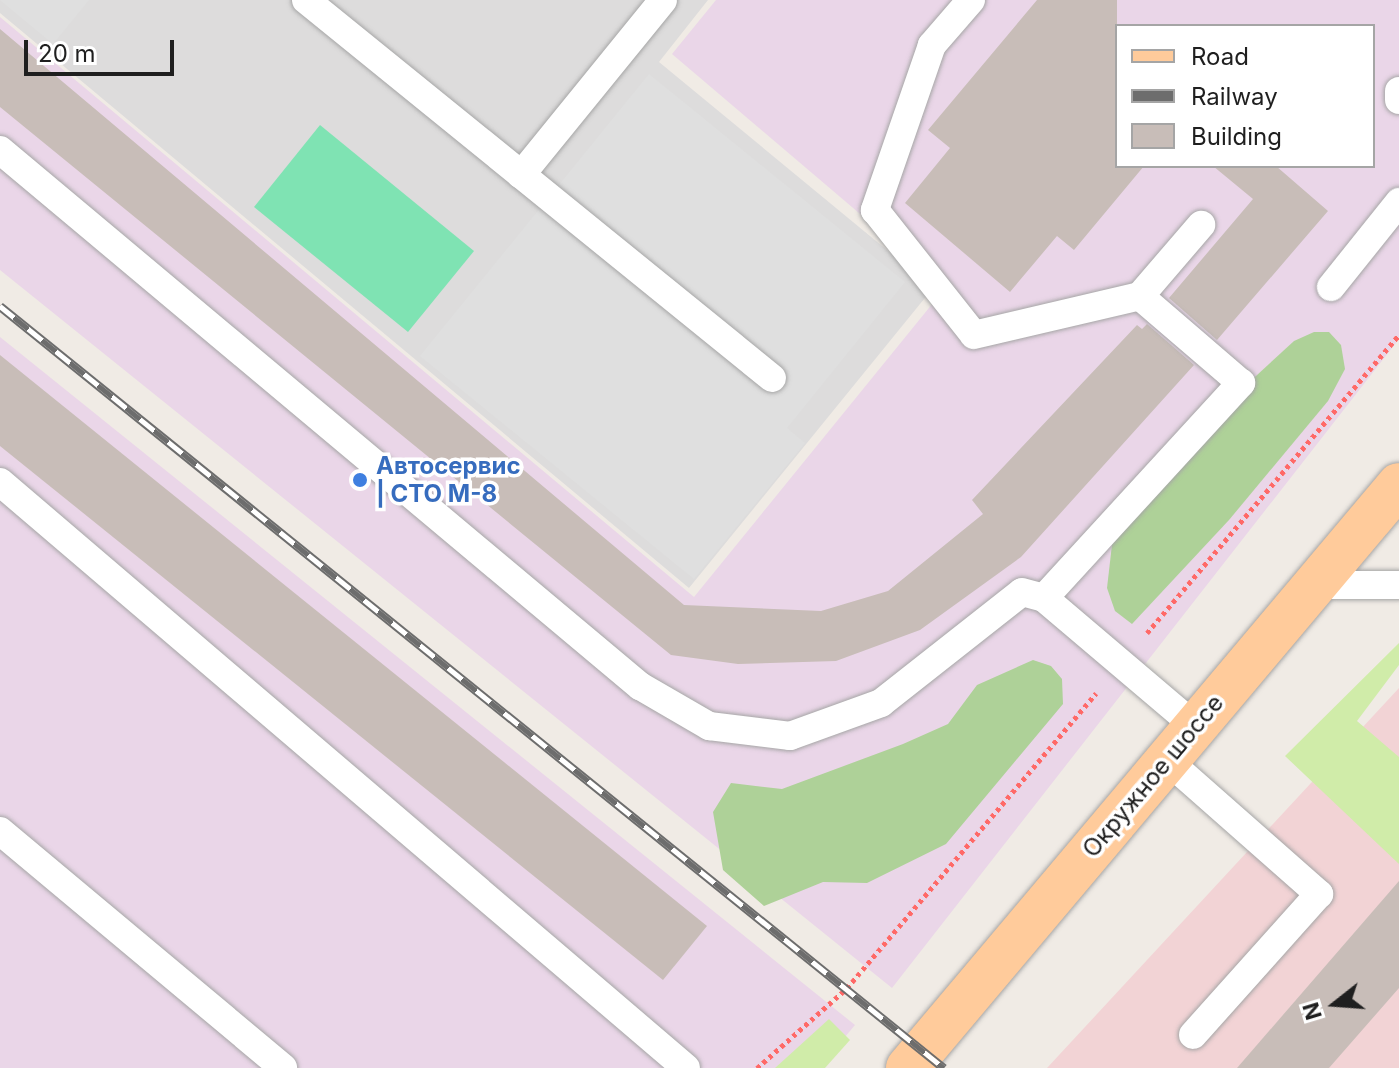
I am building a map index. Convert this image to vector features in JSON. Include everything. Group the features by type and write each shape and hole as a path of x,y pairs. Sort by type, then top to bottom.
{"main road":[{"name":"Окружное шоссе","path":"908,1068 1399,485"}],"lane":[{"path":"306,0 772,378"},
{"path":"521,175 663,0"},
{"path":"971,0 932,45 875,210 974,335 1140,296 1201,225"},
{"path":"1399,91 1399,100"},
{"path":"0,150 640,686 709,726 790,736 881,703 951,651 999,605 1022,592 1044,598 1195,726"},
{"path":"1331,287 1399,202"},
{"path":"1044,598 1241,383 1140,296"},
{"path":"0,482 686,1068"},
{"path":"1314,585 1399,585"},
{"path":"1167,760 1319,894 1193,1035"},
{"path":"0,831 283,1068"}],"path":[{"path":"757,1068 847,988 1399,335"}],"shaded area":[{"path":"0,0 708,0 659,62 933,288 689,588 0,13"},
{"path":"0,0 89,0 53,44"},
{"path":"716,0 1399,0 1399,339 892,988 0,270 0,17 694,597 946,287 672,54"},
{"path":"649,74 905,282 787,428 805,443 694,579 420,356"},
{"path":"0,337 855,1025 819,1068 0,1068"},
{"path":"1399,688 1399,1068 1047,1068"}],"green space":[{"path":"320,125 474,251 408,332 254,207"},
{"path":"1314,332 1329,332 1341,345 1345,369 1328,401 1229,520 1132,624 1115,611 1107,588 1113,536 1244,387 1294,341"},
{"path":"1399,643 1399,665 1357,721 1399,757 1399,864 1285,756"},
{"path":"1033,660 1051,666 1062,679 1063,704 946,844 867,883 823,882 764,906 723,870 713,812 731,783 782,789 903,744 948,724 977,685"},
{"path":"829,1019 850,1040 825,1068 775,1068"}],"building":[{"path":"1037,0 1117,0 1115,168 1142,168 1074,250 1057,236 1010,292 905,203 950,148 928,130"},
{"path":"0,29 684,605 821,611 888,591 983,514 972,500 1137,325 1142,329 1147,324 1194,365 1021,557 920,630 836,661 738,664 671,655 0,107"},
{"path":"1215,168 1278,168 1328,211 1217,340 1169,298 1253,199"},
{"path":"0,355 707,926 663,980 0,446"},
{"path":"1399,881 1399,988 1329,1068 1237,1068"}],"railway":[{"path":"0,306 944,1068"}],"place":[{"name":"Автосервис | СТО М-8","path":"360,480"}]}
